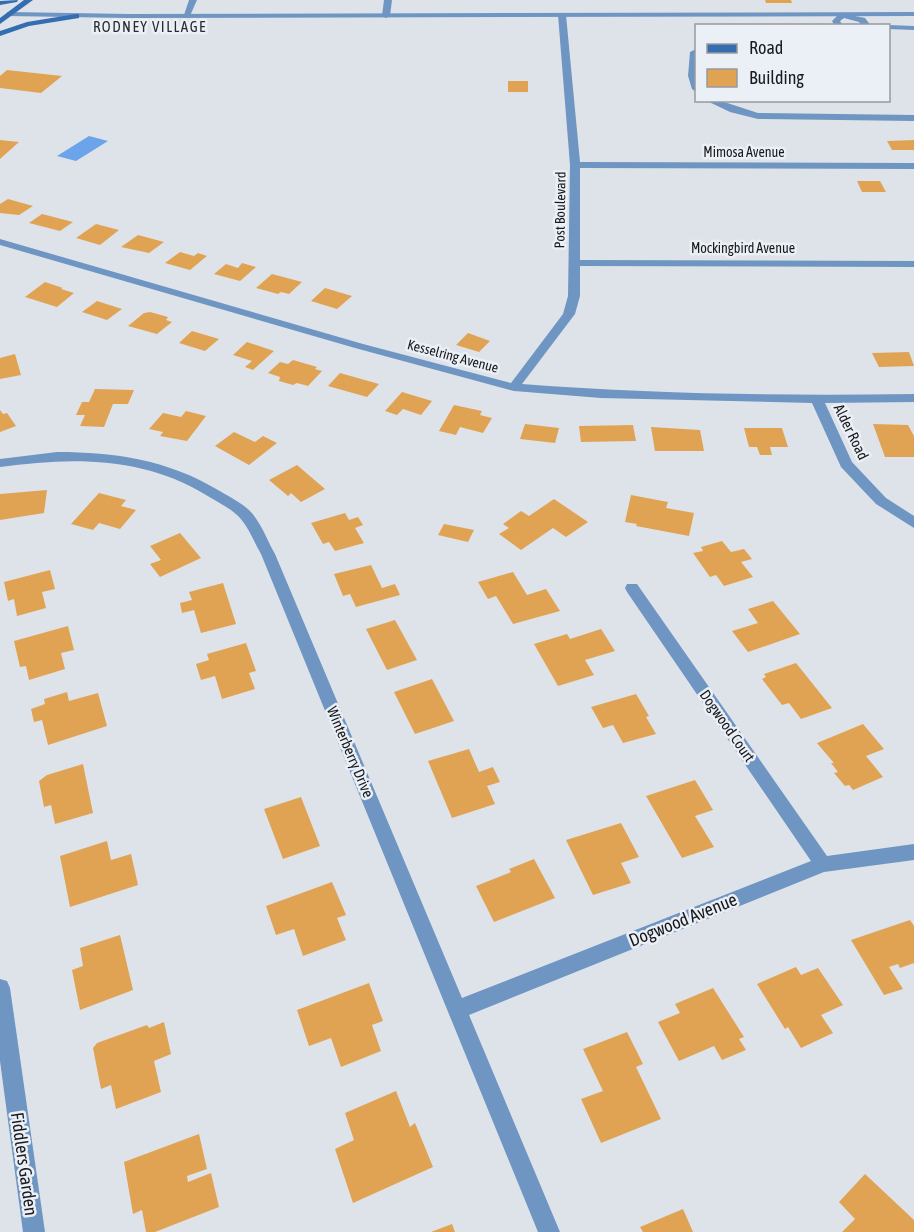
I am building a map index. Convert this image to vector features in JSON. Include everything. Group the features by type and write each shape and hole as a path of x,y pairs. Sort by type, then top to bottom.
{"main road":[{"path":"0,3 14,0"},
{"path":"0,22 29,0"},
{"path":"0,13 10,14"},
{"path":"0,34 27,24 76,16"}],"street":[{"path":"186,16 193,0"},
{"path":"386,16 388,0"},
{"path":"10,14 76,16 914,14"},
{"name":"Post Boulevard","path":"514,387 569,314 574,296 575,165 562,15"},
{"path":"838,24 836,21 843,15"},
{"path":"843,15 862,20 865,24"},
{"path":"890,27 914,28"},
{"path":"695,52 692,76 695,86"},
{"path":"714,102 733,110 758,116 914,118"},
{"name":"Mimosa Avenue","path":"575,165 914,166"},
{"name":"Kesselring Avenue","path":"0,242 359,346 514,387 601,394 817,399 914,398"},
{"name":"Mockingbird Avenue","path":"573,262 914,264"},
{"name":"Alder Road","path":"817,399 846,464 881,501 914,523"},
{"name":"Winterberry Drive","path":"0,463 41,456 98,456 143,461 206,487 245,515 268,554 549,1232"},
{"name":"Dogwood Court","path":"632,588 823,864"},
{"name":"Dogwood Avenue","path":"457,1010 823,864 914,852"},
{"name":"Fiddlers Garden","path":"0,988 34,1232"}],"water":[{"path":"89,136 108,141 76,161 57,156"}],"building":[{"path":"765,0 791,0 792,3 766,3"},
{"path":"7,70 62,76 41,93 0,88 0,76"},
{"path":"508,81 528,81 528,92 508,92"},
{"path":"0,140 19,142 0,159"},
{"path":"914,140 914,150 892,150 887,141"},
{"path":"857,181 880,181 886,192 862,192"},
{"path":"8,199 33,206 19,215 0,213 0,204"},
{"path":"42,214 73,222 60,231 29,223"},
{"path":"96,224 119,230 100,245 76,238"},
{"path":"138,235 164,242 149,253 121,247"},
{"path":"180,252 194,256 198,253 207,256 190,270 165,263"},
{"path":"242,263 256,267 240,281 214,274 226,264 238,268"},
{"path":"272,274 302,282 289,294 281,292 278,294 256,288"},
{"path":"45,282 74,293 57,307 25,297"},
{"path":"325,288 352,296 337,309 311,301"},
{"path":"97,301 122,309 107,320 82,312"},
{"path":"150,312 168,317 166,320 172,322 157,334 128,326 144,313"},
{"path":"192,331 219,339 205,351 179,343"},
{"path":"468,333 490,341 479,352 456,345"},
{"path":"247,342 274,351 253,370 245,367 252,361 233,355"},
{"path":"909,352 914,366 879,367 872,353"},
{"path":"15,354 21,375 0,379 0,358"},
{"path":"293,360 317,367 315,369 322,371 308,386 279,381 280,377 268,373 280,362 288,364"},
{"path":"340,373 379,384 367,397 328,386"},
{"path":"95,389 134,390 128,404 113,404 104,427 80,426 85,415 76,415 82,402 89,402"},
{"path":"402,392 432,401 421,415 403,409 397,415 385,411"},
{"path":"454,405 482,411 480,415 492,418 483,433 460,427 456,435 439,431"},
{"path":"0,410 3,414 7,413 16,426 0,432"},
{"path":"186,411 206,416 187,441 160,436 163,432 149,429 163,413 181,417"},
{"path":"525,424 559,428 555,443 520,439"},
{"path":"873,424 908,425 914,436 914,457 885,457"},
{"path":"633,425 636,441 581,442 579,426"},
{"path":"651,427 700,430 704,451 655,451"},
{"path":"744,428 782,428 788,447 770,447 772,455 760,455 757,447 749,447"},
{"path":"234,432 255,442 263,436 277,443 249,465 215,446"},
{"path":"297,465 325,489 301,502 291,493 288,496 269,480"},
{"path":"47,490 44,513 0,520 0,494"},
{"path":"99,493 126,500 121,506 136,510 120,529 99,523 93,530 71,524"},
{"path":"631,495 668,502 666,508 694,513 689,536 625,522"},
{"path":"554,499 588,522 566,537 553,528 521,550 499,534 509,528 503,524 521,511 529,516"},
{"path":"345,513 349,520 358,517 363,525 355,528 364,543 335,551 329,542 323,544 311,523"},
{"path":"444,524 474,530 468,542 438,535"},
{"path":"180,533 201,558 160,577 150,564 161,560 150,546"},
{"path":"722,541 731,552 744,549 752,559 741,562 753,577 724,586 716,575 710,577 693,553 703,551 701,547"},
{"path":"371,565 382,588 395,584 400,595 356,607 350,594 343,596 334,574"},
{"path":"50,570 55,589 42,592 46,608 17,616 14,599 8,601 4,582"},
{"path":"513,572 527,595 546,589 560,611 513,624 496,596 488,599 478,582"},
{"path":"223,583 236,624 201,633 194,610 182,613 180,603 192,600 189,592"},
{"path":"773,601 800,634 748,652 732,631 758,623 748,609"},
{"path":"395,620 417,660 387,670 366,629"},
{"path":"68,626 74,650 61,653 65,669 29,680 26,666 20,667 14,641"},
{"path":"601,629 615,651 585,660 594,675 558,686 534,644 567,634 570,639"},
{"path":"246,643 256,671 249,673 255,689 222,699 215,676 201,680 196,664 209,660 207,654"},
{"path":"796,663 832,708 801,719 789,703 782,705 762,679 766,677 764,674"},
{"path":"432,679 454,721 415,734 394,692"},
{"path":"67,692 69,701 98,693 107,726 48,745 42,720 34,722 31,709 45,704 44,699"},
{"path":"636,694 656,734 623,743 613,725 603,728 591,707"},
{"path":"863,724 884,749 866,756 883,777 853,790 849,785 845,786 834,773 838,772 831,763 834,763 817,743"},
{"path":"469,749 479,772 493,767 500,782 487,786 495,804 452,818 428,761"},
{"path":"83,764 93,813 55,824 51,805 44,807 39,781 47,775"},
{"path":"695,780 713,810 695,816 714,847 682,858 646,796"},
{"path":"301,797 320,846 283,859 264,809"},
{"path":"621,823 639,857 621,863 631,883 593,895 566,840"},
{"path":"107,841 111,860 131,854 138,885 70,907 60,856"},
{"path":"534,859 555,898 494,922 476,886 511,872 509,869"},
{"path":"332,882 346,915 337,918 346,940 303,956 294,929 276,935 266,906"},
{"path":"910,920 914,926 914,963 900,968 898,964 889,967 903,989 884,995 851,940"},
{"path":"120,935 133,990 80,1010 72,970 83,966 80,948"},
{"path":"796,967 801,975 818,968 843,1005 821,1015 833,1033 801,1048 788,1027 785,1029 757,984"},
{"path":"369,983 383,1021 372,1025 381,1051 341,1067 331,1038 309,1046 297,1010"},
{"path":"713,988 744,1037 739,1039 746,1050 722,1060 714,1046 679,1061 658,1022 680,1013 675,1004"},
{"path":"164,1022 171,1054 154,1061 161,1092 116,1109 111,1085 101,1089 93,1048 97,1043 147,1025 149,1028"},
{"path":"627,1032 643,1064 636,1067 661,1119 601,1143 581,1099 603,1091 583,1049"},
{"path":"396,1091 410,1127 415,1123 433,1167 353,1203 335,1149 354,1140 345,1113"},
{"path":"199,1134 207,1169 187,1176 188,1182 211,1173 219,1207 155,1232 146,1232 142,1210 133,1214 124,1162"},
{"path":"865,1174 914,1220 914,1232 842,1232 855,1219 839,1202"},
{"path":"683,1209 693,1232 643,1232 640,1227"},
{"path":"452,1224 455,1232 431,1232"}],"district":[{"name":"RODNEY VILLAGE","path":"150,27"}]}
